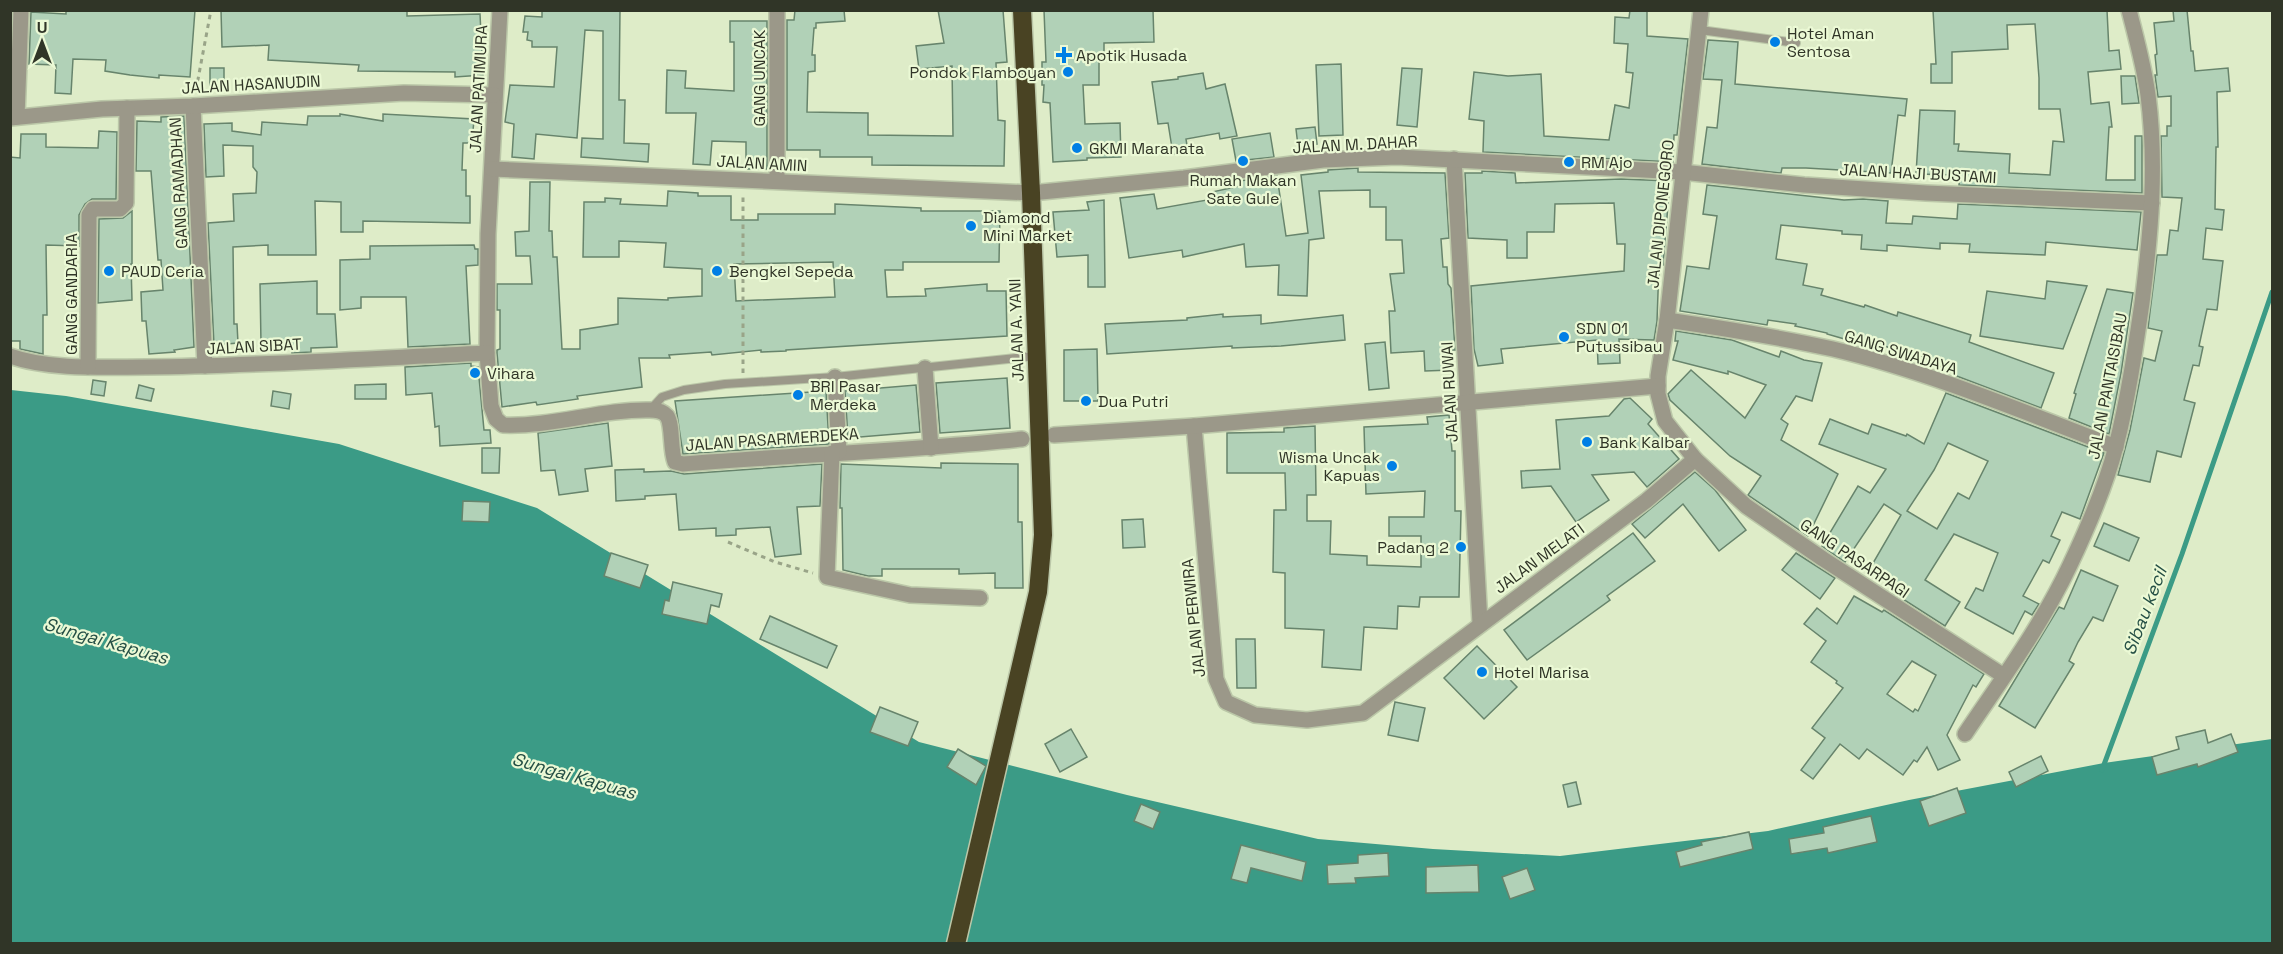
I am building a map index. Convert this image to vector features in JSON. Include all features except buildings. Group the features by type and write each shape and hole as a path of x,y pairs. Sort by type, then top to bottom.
{"highway":[{"name":"JALAN A. YANI","path":"956,944 1038,592 1043,535 1022,10"}],"street":[{"path":"14,117 21,10"},
{"name":"JALAN PATIMURA","path":"492,169 500,10"},
{"name":"GANG UNCAK","path":"777,10 777,181"},
{"name":"JALAN DIPONEGORO","path":"1695,459 1665,422 1661,411 1659,386 1701,10"},
{"name":"JALAN PANTAISIBAU","path":"1965,734 2032,634 2070,564 2103,486 2116,447 2134,357 2151,236 2152,203 2148,94 2129,10"},
{"name":"JALAN HASANUDIN","path":"14,117 128,108 404,93 494,95"},
{"name":"GANG RAMADHAN","path":"193,106 205,366"},
{"name":"GANG GANDARIA","path":"88,367 89,215 93,209 120,209 126,203 128,108"},
{"name":"JALAN M. DAHAR","path":"1031,193 1184,178 1323,160 1397,157 1682,172"},
{"name":"JALAN RUWAI","path":"1454,159 1480,623"},
{"path":"492,169 488,234 487,352 491,406 496,419 503,425 541,424 651,410"},
{"name":"JALAN AMIN","path":"492,169 1031,193"},
{"name":"JALAN HAJI BUSTAMI","path":"1682,172 1804,185 2152,203"},
{"name":"GANG SWADAYA","path":"1667,320 1734,330 1843,352 1968,391 2116,447"},
{"name":"JALAN SIBAT","path":"17,358 88,367 205,366 487,352"},
{"path":"925,368 931,448"},
{"path":"835,377 836,453 827,577 910,595 980,598"},
{"path":"1054,435 1194,426 1659,386"},
{"name":"JALAN PASARMERDEKA","path":"651,410 661,411 668,418 672,455 675,462 683,464 931,448 1022,438"},
{"name":"JALAN PERWIRA","path":"1194,426 1216,680 1226,702 1256,715 1307,720 1363,713"},
{"name":"JALAN MELATI","path":"1363,713 1480,623 1646,501 1695,459"},
{"name":"GANG PASARPAGI","path":"1695,459 1746,506 1823,559 2004,676"}],"lane":[{"path":"1700,30 1796,43"},
{"path":"651,410 662,397 684,390 1036,356"}],"path":[{"path":"193,106 211,10"},
{"path":"743,180 743,383"},
{"path":"728,542 776,562 827,577"}],"water":[{"name":"Sungai Kapuas","path":"11,390 66,396 339,444 537,508 919,742 1127,795 1318,839 1433,849 1560,856 1768,831 1909,800 2104,763 2272,739 2272,943 11,944"}],"waterway":[{"name":"Sibau kecil","path":"2102,770 2182,554 2272,292"}],"place":[{"name":"Hotel Aman Sentosa","path":"1775,42"},
{"name":"Apotik Husada","path":"1064,55"},
{"name":"Pondok Flamboyan","path":"1068,72"},
{"name":"GKMI Maranata","path":"1077,148"},
{"name":"Rumah Makan Sate Gule","path":"1243,161"},
{"name":"RM Ajo","path":"1569,162"},
{"name":"Diamond Mini Market","path":"971,226"},
{"name":"PAUD Ceria","path":"109,271"},
{"name":"Bengkel Sepeda","path":"717,271"},
{"name":"SDN 01 Putussibau","path":"1564,337"},
{"name":"Vihara","path":"475,373"},
{"name":"BRI Pasar Merdeka","path":"798,395"},
{"name":"Dua Putri","path":"1086,401"},
{"name":"Bank Kalbar","path":"1587,442"},
{"name":"Wisma Uncak Kapuas","path":"1392,466"},
{"name":"Padang 2","path":"1461,547"},
{"name":"Hotel Marisa","path":"1482,672"}]}
